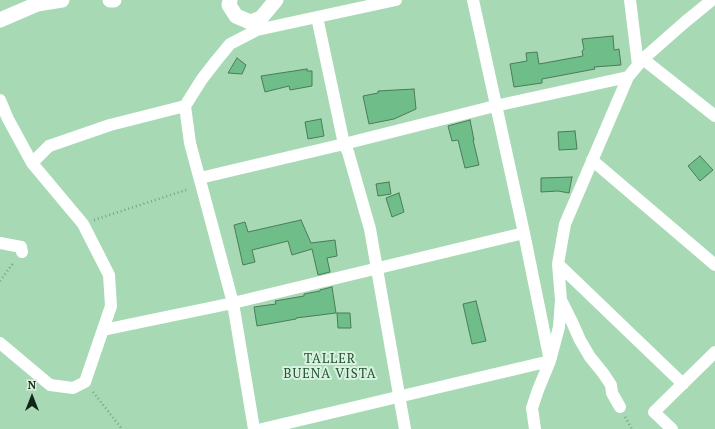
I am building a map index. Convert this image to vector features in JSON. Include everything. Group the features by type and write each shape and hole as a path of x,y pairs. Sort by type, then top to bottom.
{"street":[{"path":"0,20 37,4 62,0"},
{"path":"230,0 230,5 236,16 250,22 261,18 276,0"},
{"path":"254,429 233,303 190,143 185,106 202,79 230,44 257,30 396,0"},
{"path":"473,0 524,233 550,361"},
{"path":"630,0 641,62 715,116"},
{"path":"535,429 532,408 550,361 560,327 561,300 558,264 564,224 628,77 641,62 712,0"},
{"path":"317,17 344,144 348,152 370,229 405,429"},
{"path":"244,37 250,22"},
{"path":"200,182 495,106 628,77"},
{"path":"0,100 8,119 32,163 82,224 109,275 111,306 85,382 73,388 50,385 0,343"},
{"path":"32,163 49,146 110,125 185,106"},
{"path":"592,160 715,265"},
{"path":"103,330 233,303 524,233"},
{"path":"0,243 21,247 22,252"},
{"path":"558,264 682,384"},
{"path":"561,300 580,340 590,357 611,385 612,393 620,407"},
{"path":"672,429 654,412 715,352"},
{"path":"262,429 550,361"}],"path":[{"path":"82,224 200,182"},
{"path":"0,282 22,252"},
{"path":"85,382 122,429"}],"building":[{"path":"613,36 614,50 619,49 621,65 594,67 595,69 542,79 542,83 514,87 510,64 527,61 526,53 537,52 539,64 583,56 582,51 584,49 582,39"},
{"path":"237,58 246,65 242,74 228,73"},
{"path":"307,69 307,71 312,71 312,86 290,90 289,86 265,92 261,76"},
{"path":"414,89 416,109 394,119 369,124 363,96 378,93 378,91"},
{"path":"321,119 324,136 308,139 305,122"},
{"path":"470,120 479,165 465,168 458,140 452,141 448,126"},
{"path":"575,131 577,149 559,150 558,132"},
{"path":"700,156 713,170 700,181 688,166"},
{"path":"572,177 569,193 558,191 541,192 541,178"},
{"path":"389,182 391,194 378,196 376,184"},
{"path":"399,193 404,212 392,217 386,198"},
{"path":"301,220 311,243 335,240 337,256 327,258 330,272 318,275 312,249 292,255 288,241 252,250 255,262 243,265 234,225 245,222 248,232"},
{"path":"332,287 336,313 296,318 257,326 254,307 276,304 275,301 304,296 304,294"},
{"path":"476,301 486,341 472,344 463,304"},
{"path":"337,313 350,313 351,328 338,328"}],"district":[{"name":"TALLER BUENA VISTA","path":"330,366"}]}
